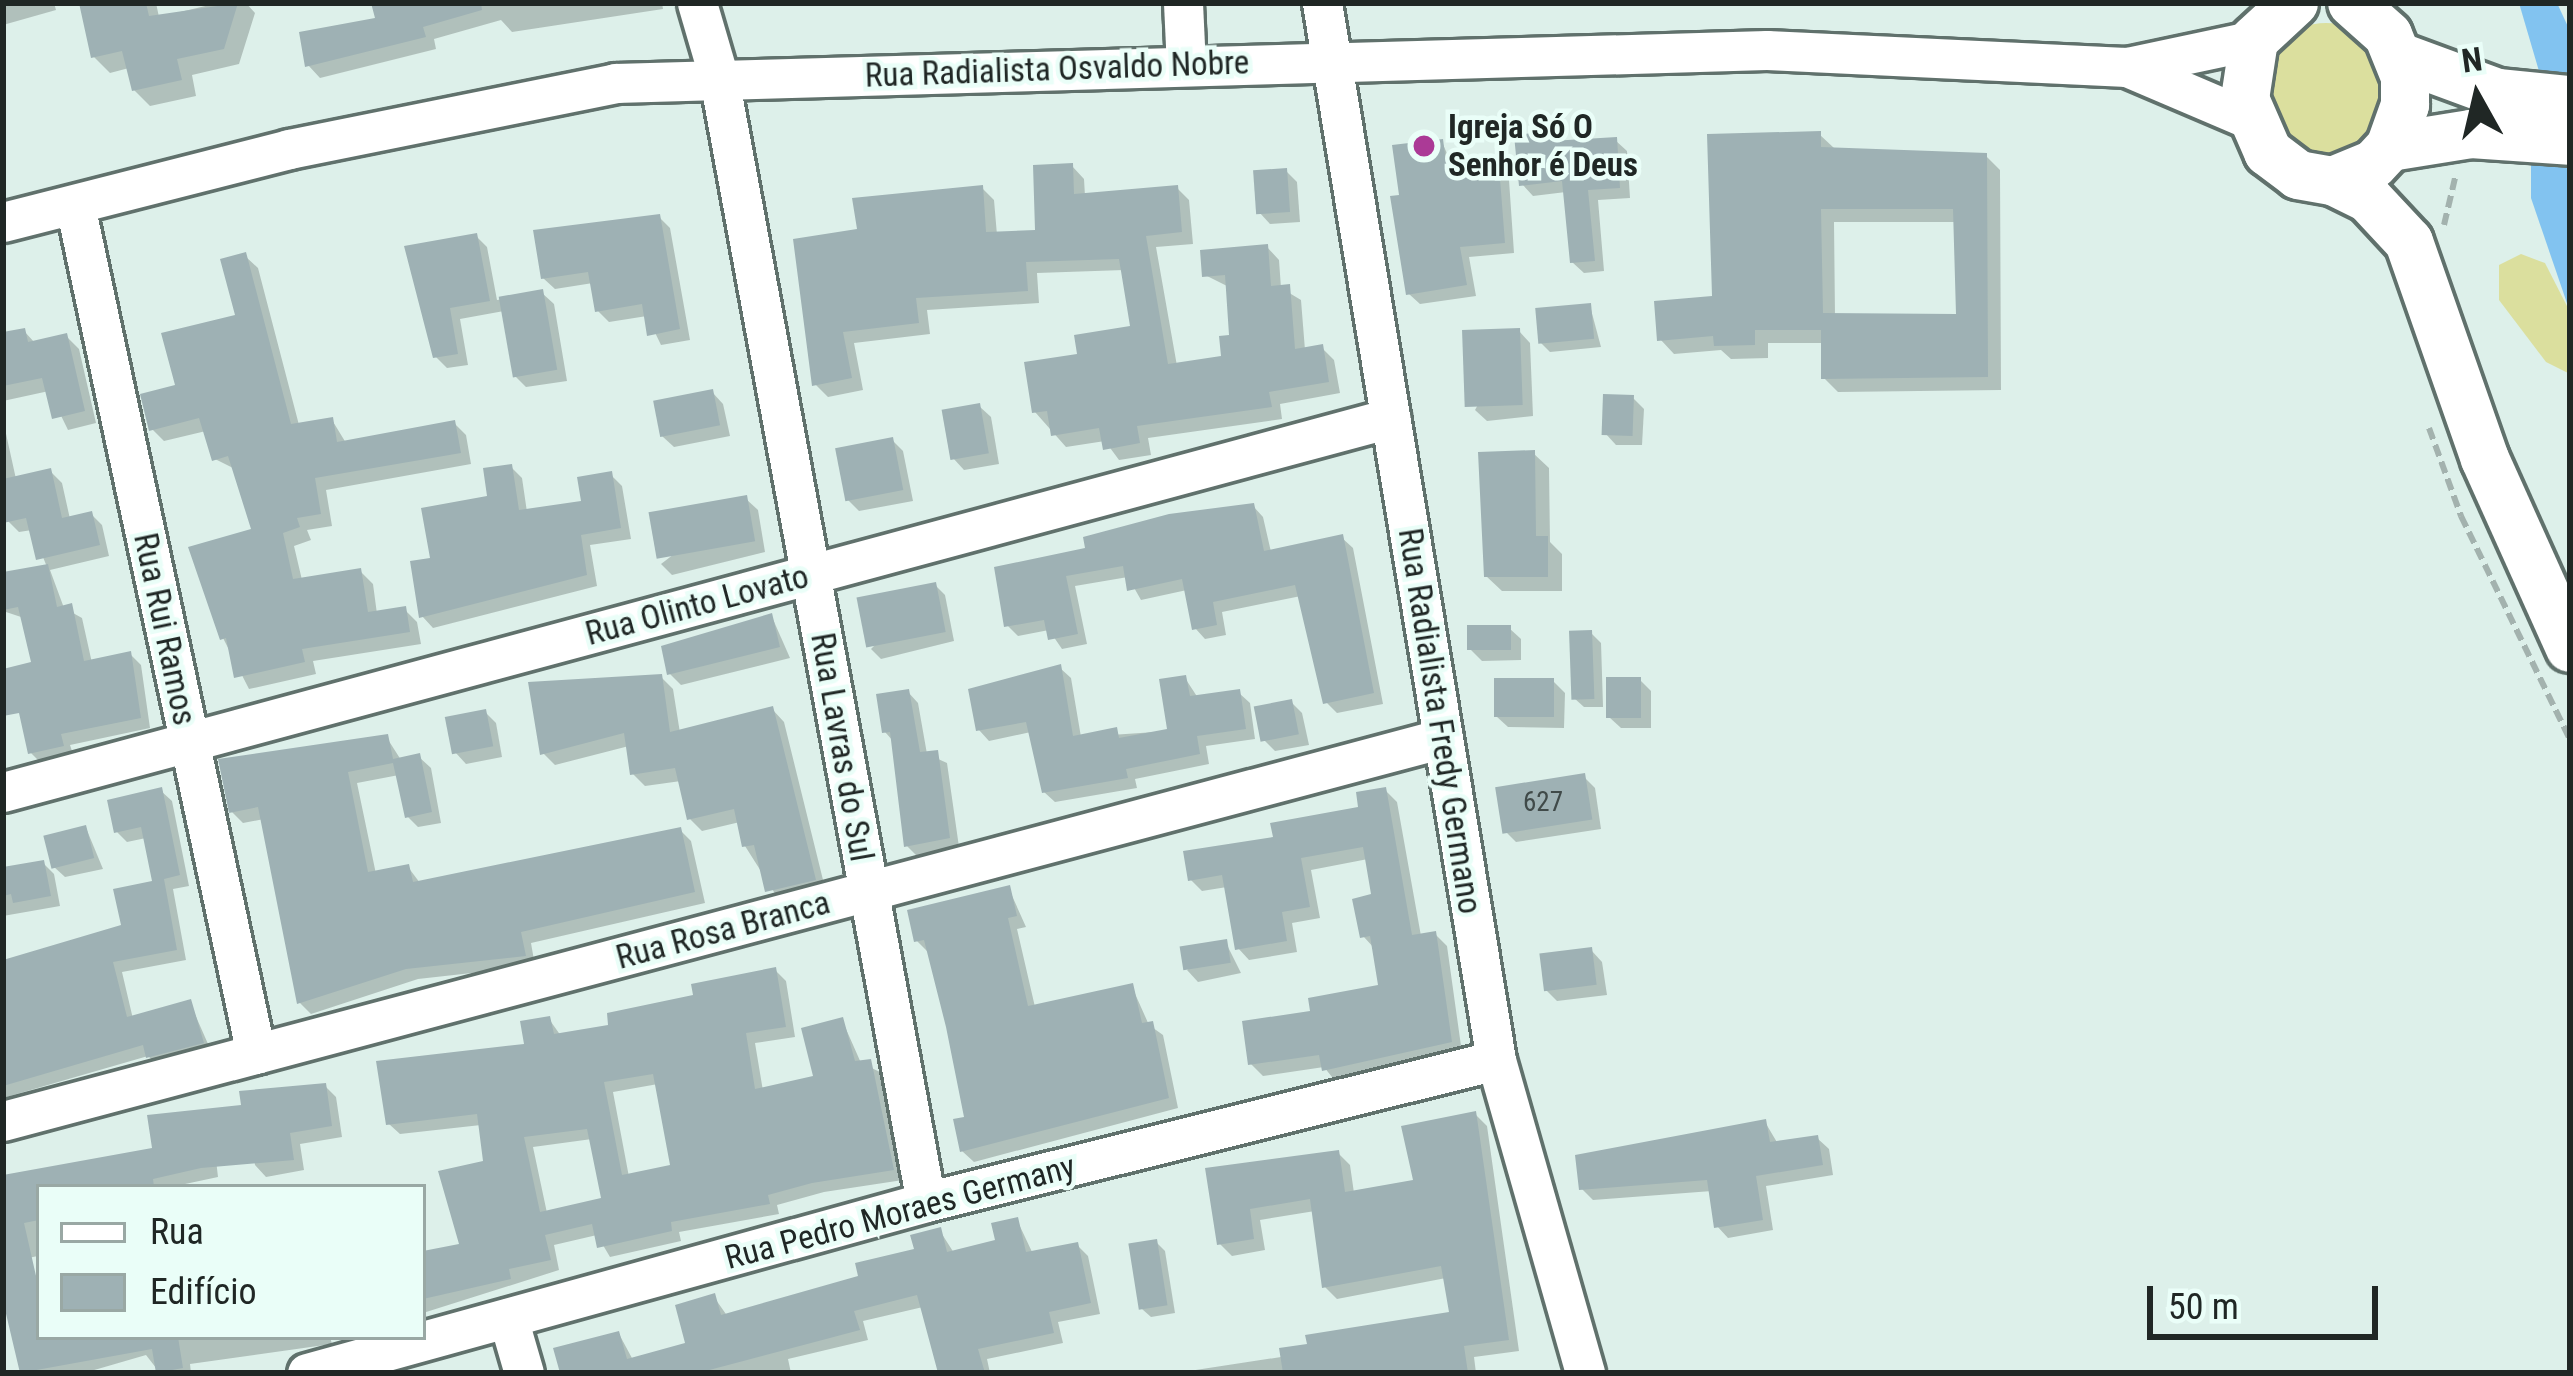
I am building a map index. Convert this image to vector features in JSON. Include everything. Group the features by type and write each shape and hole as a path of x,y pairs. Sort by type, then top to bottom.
{"main road":[{"path":"2294,3 2254,40 2244,80 2249,119 2268,152 2298,175 2332,181 2368,198 2409,242 2485,459 2570,648"},
{"path":"2352,3 2372,16 2399,57 2486,128 2570,140"},
{"path":"2390,147 2405,105 2399,57"},
{"path":"2332,181 2355,176 2390,147 2486,128 2570,100"}],"street":[{"name":"Rua Lavras do Sul","path":"697,3 719,78 926,1202"},
{"path":"1184,3 1186,66"},
{"name":"Rua Radialista Fredy Germano","path":"1322,3 1496,1060 1585,1373"},
{"name":"Rua Radialista Osvaldo Nobre","path":"3,223 487,106 614,83 1767,50 2127,67 2254,40"},
{"name":"Rua Radialista Osvaldo Nobre","path":"2127,67 2249,119"},
{"name":"Rua Rui Ramos","path":"74,205 256,1054"},
{"name":"Rua Olinto Lovato","path":"3,792 1390,418"},
{"name":"Rua Rosa Branca","path":"3,1121 1443,738"},
{"name":"Rua Pedro Moraes Germany","path":"308,1373 926,1202 1496,1060"},
{"path":"508,1318 524,1373"}],"path":[{"path":"2443,229 2449,186 2486,128"},
{"path":"2428,423 2461,516 2570,739"}],"green space":[{"path":"2326,23 2351,28 2372,42 2386,63 2391,88 2386,113 2372,134 2351,148 2326,153 2301,148 2280,134 2266,113 2261,88 2266,63 2280,42 2301,28"},
{"path":"2521,254 2545,263 2570,312 2570,374 2546,362 2499,300 2499,265"}],"water":[{"path":"2519,3 2557,3 2570,31 2570,79 2541,78"},
{"path":"2531,159 2570,169 2570,312 2531,198"}],"building":[{"path":"79,3 146,3 149,16 238,3 224,49 177,59 182,80 132,91 122,51 91,58"},
{"path":"371,3 481,3 482,10 423,27 426,37 305,67 299,32 375,18"},
{"path":"1550,131 1551,141 1617,137 1620,188 1588,190 1595,261 1570,263 1562,181 1519,186 1514,135"},
{"path":"1821,131 1821,147 1987,153 1988,377 1821,379 1821,330 1755,330 1755,345 1714,346 1713,336 1657,341 1654,301 1712,296 1707,134","holes":["1821,209 1953,209 1956,314 1823,313"]},
{"path":"1443,139 1447,170 1499,166 1505,243 1460,247 1467,285 1406,295 1390,196 1399,195 1392,145"},
{"path":"1073,163 1074,194 1178,185 1182,232 1146,236 1168,364 1221,356 1219,336 1229,335 1225,275 1202,277 1200,250 1268,244 1271,286 1290,284 1295,349 1323,344 1329,382 1269,392 1272,407 1137,426 1140,443 1103,450 1099,428 1051,436 1047,411 1032,413 1024,362 1077,354 1074,335 1130,326 1119,259 1026,262 1028,291 916,298 919,323 843,332 852,378 812,386 793,239 857,229 852,198 983,185 986,232 1035,230 1033,165"},
{"path":"1287,168 1290,212 1256,214 1253,170"},
{"path":"660,214 680,329 647,336 642,304 595,312 588,272 541,279 533,230"},
{"path":"477,233 490,301 450,308 458,354 433,358 404,246"},
{"path":"246,252 291,424 333,417 337,442 455,420 461,453 315,478 321,514 297,518 300,527 283,533 293,579 361,568 368,612 406,606 410,632 302,649 305,662 234,678 226,638 220,640 188,547 251,529 228,456 212,461 199,418 149,431 140,394 175,385 161,333 235,315 220,259"},
{"path":"543,289 557,370 513,378 499,297"},
{"path":"1591,303 1594,339 1538,344 1535,308"},
{"path":"25,328 28,342 67,333 85,411 52,419 42,378 3,386 3,332"},
{"path":"1520,328 1523,405 1465,407 1462,330"},
{"path":"713,389 720,425 660,437 653,401"},
{"path":"1603,394 1634,395 1633,436 1602,435"},
{"path":"980,403 989,453 950,460 942,410"},
{"path":"893,437 903,490 845,501 835,448"},
{"path":"1535,450 1536,536 1548,536 1548,577 1484,577 1478,452"},
{"path":"512,464 519,510 581,501 577,477 612,471 621,528 581,535 587,575 419,618 410,561 430,558 421,508 487,496 483,468"},
{"path":"51,468 62,518 92,511 100,545 36,560 26,518 3,523 3,479"},
{"path":"747,495 755,541 657,559 649,512"},
{"path":"1254,503 1264,551 1343,534 1374,693 1323,704 1295,585 1213,602 1217,625 1192,630 1182,579 1127,591 1123,566 1066,576 1078,634 1048,640 1044,620 1004,627 994,567 1085,548 1083,537 1169,514"},
{"path":"48,564 57,607 72,603 84,661 131,651 141,718 61,734 64,746 28,754 19,713 3,716 3,669 31,662 18,607 3,610 3,572"},
{"path":"936,582 946,632 866,648 856,597"},
{"path":"772,613 780,647 667,675 661,646"},
{"path":"1467,625 1511,625 1511,650 1467,650"},
{"path":"1592,630 1594,699 1571,700 1569,631"},
{"path":"1061,664 1073,736 1117,727 1119,738 1167,729 1159,679 1186,675 1190,696 1240,689 1246,729 1197,736 1200,754 1126,769 1128,778 1042,793 1026,722 976,731 968,689"},
{"path":"662,674 670,732 773,706 816,880 765,892 754,845 742,847 734,809 687,820 675,768 630,775 624,733 540,755 528,682"},
{"path":"1606,677 1641,677 1641,718 1606,718"},
{"path":"1494,678 1554,678 1554,717 1494,717"},
{"path":"909,689 920,752 938,750 950,838 904,847 890,732 882,733 876,694"},
{"path":"1292,699 1299,734 1261,742 1254,706"},
{"path":"486,709 493,746 452,754 445,717"},
{"path":"388,734 393,759 420,753 432,812 405,818 393,763 348,772 368,872 409,864 413,882 681,827 695,892 521,932 526,956 406,969 297,1004 258,807 229,813 218,759"},
{"path":"1585,773 1592,819 1502,834 1495,787"},
{"path":"162,787 180,875 164,879 177,950 113,962 127,1017 191,999 204,1043 146,1058 143,1045 3,1086 3,960 121,925 113,889 152,881 141,827 114,833 107,800"},
{"path":"1386,787 1412,935 1436,931 1452,1042 1322,1071 1319,1055 1248,1065 1242,1021 1310,1011 1308,998 1378,985 1370,936 1360,938 1352,899 1371,894 1363,847 1301,858 1310,907 1282,912 1287,941 1235,950 1222,875 1188,881 1183,851 1273,837 1270,823 1358,807 1356,792"},
{"path":"86,825 94,858 52,869 43,836"},
{"path":"44,860 51,896 13,903 11,894 3,896 3,867"},
{"path":"1010,885 1017,916 1008,918 1028,1006 1133,983 1142,1023 1153,1021 1169,1098 960,1152 953,1119 964,1117 946,1027 924,940 914,942 907,910"},
{"path":"1227,939 1231,963 1183,970 1180,947"},
{"path":"1592,947 1597,985 1544,991 1539,953"},
{"path":"776,967 786,1027 746,1033 755,1089 813,1076 801,1028 843,1017 855,1061 871,1059 894,1170 812,1183 768,1195 770,1204 671,1222 672,1231 597,1248 592,1224 545,1235 551,1260 509,1269 511,1279 426,1298 426,1250 459,1244 438,1171 483,1161 477,1114 386,1125 376,1061 524,1044 520,1021 550,1016 554,1034 608,1025 607,1013 693,995 691,984","holes":["653,1074 670,1165 622,1175 604,1082","587,1129 601,1198 540,1212 524,1137"]},
{"path":"326,1083 332,1126 290,1133 294,1160 201,1168 153,1179 154,1184 36,1184 36,1221 24,1223 36,1276 36,1340 178,1340 183,1368 156,1373 152,1349 20,1373 3,1301 3,1175 152,1148 147,1115 241,1105 239,1091"},
{"path":"1476,1111 1509,1340 1464,1346 1468,1373 1283,1373 1279,1348 1307,1344 1305,1335 1449,1312 1441,1266 1322,1288 1310,1199 1250,1209 1254,1239 1217,1245 1205,1168 1339,1150 1345,1192 1413,1180 1401,1126"},
{"path":"1766,1119 1770,1142 1818,1135 1823,1165 1756,1176 1763,1220 1714,1228 1707,1180 1579,1190 1575,1155"},
{"path":"1018,1217 1026,1252 1078,1242 1091,1303 1049,1312 1054,1333 978,1349 985,1373 938,1373 917,1295 854,1311 860,1330 698,1373 560,1373 553,1348 619,1331 627,1359 685,1343 675,1305 715,1293 721,1315 858,1276 855,1263 914,1249 910,1235 941,1227 947,1252 995,1240 991,1223"},
{"path":"1157,1239 1167,1305 1139,1310 1128,1244"}],"place":[{"name":"Igreja Só O Senhor é Deus","path":"1424,146"}]}
